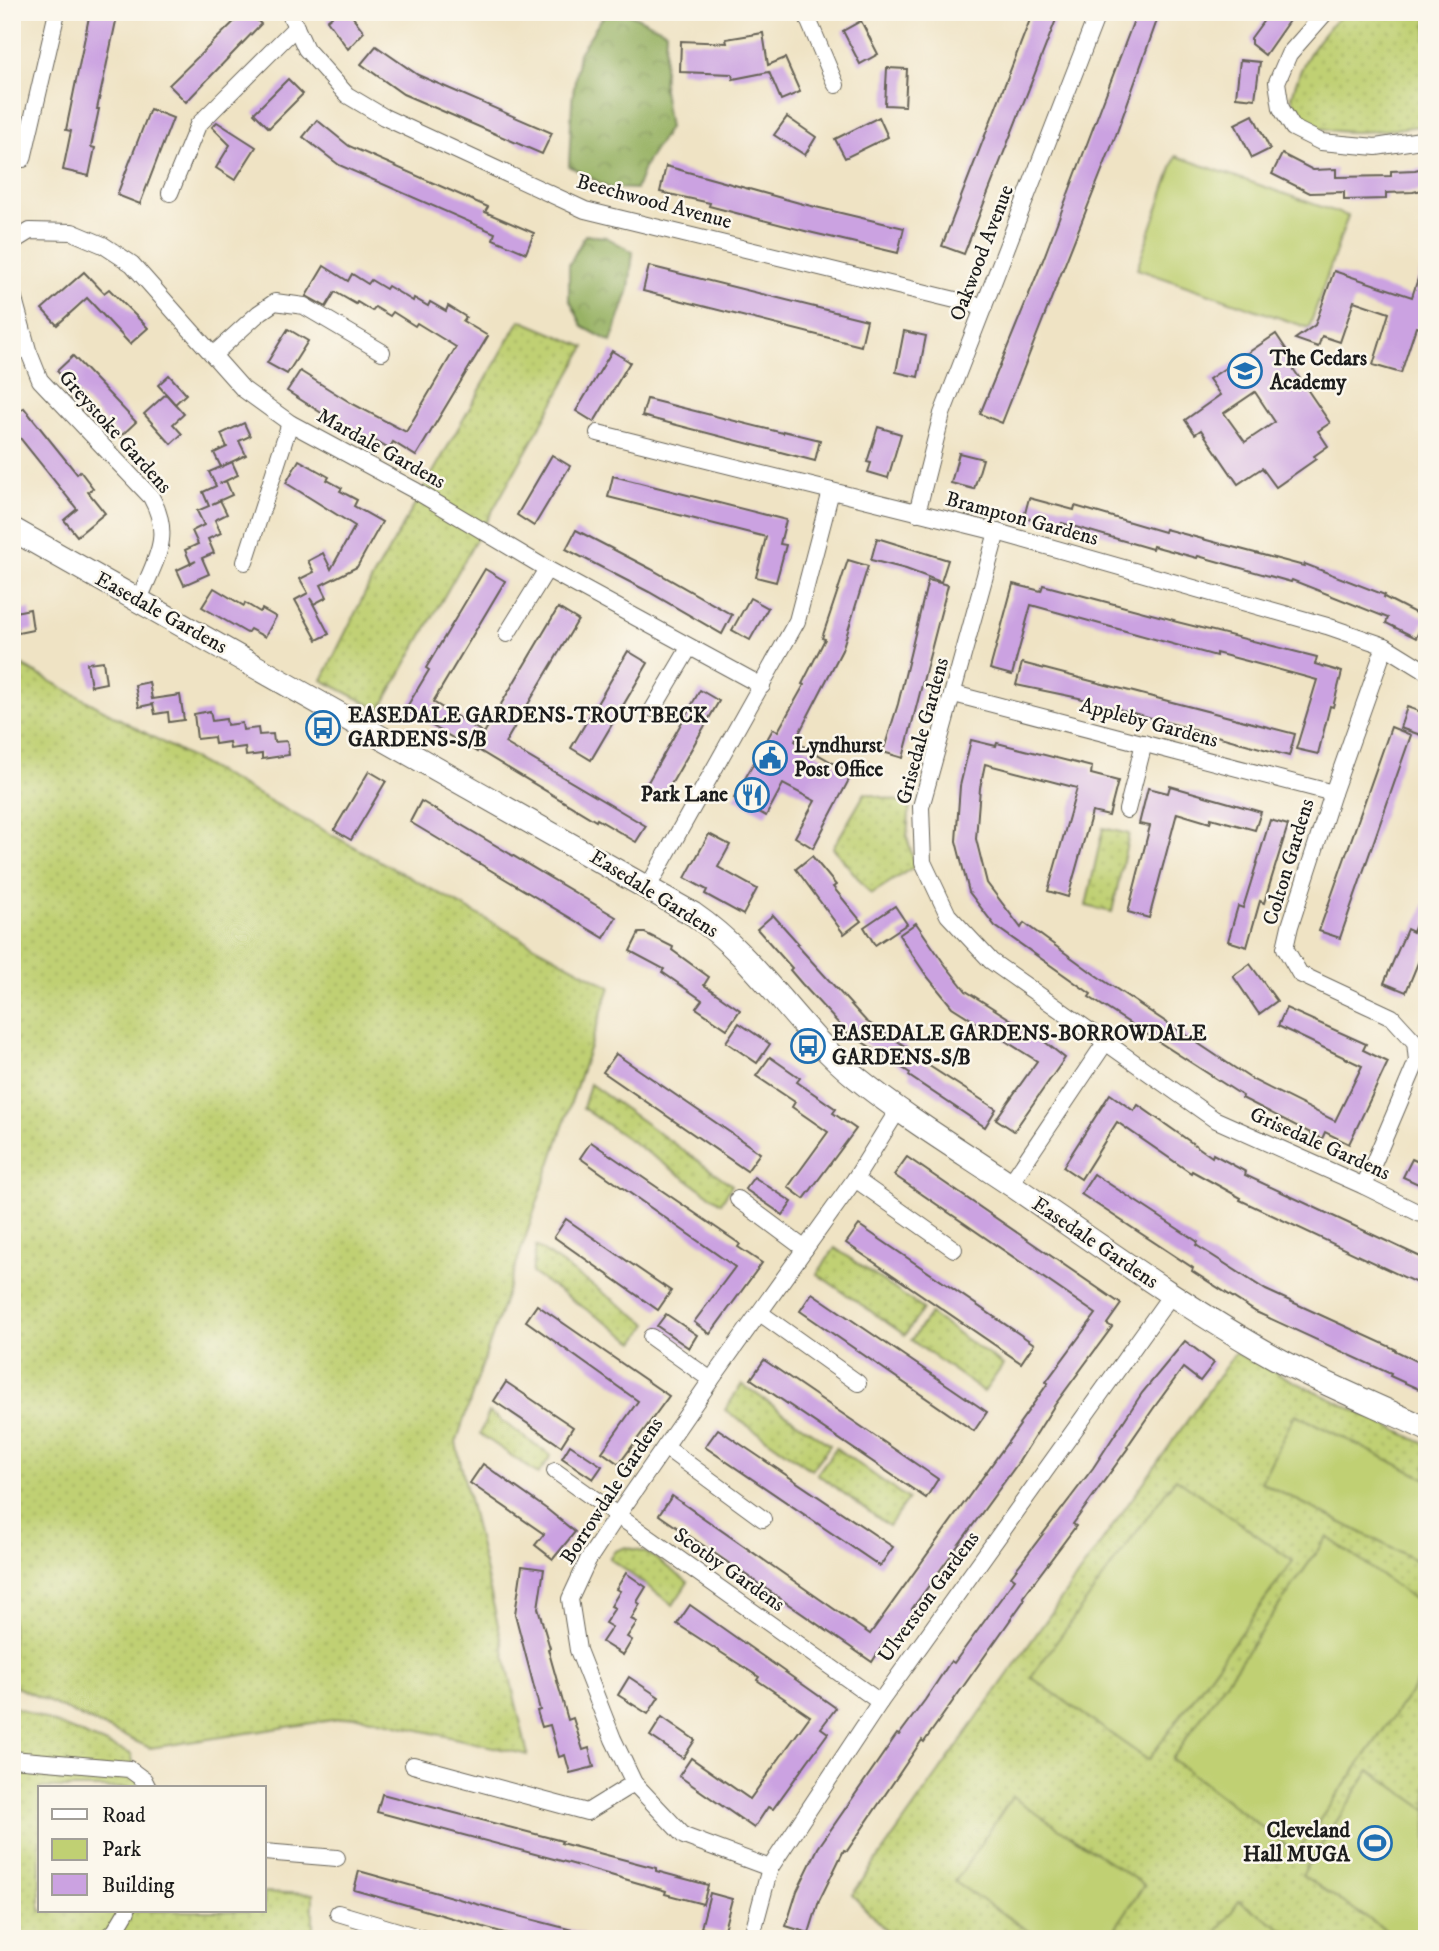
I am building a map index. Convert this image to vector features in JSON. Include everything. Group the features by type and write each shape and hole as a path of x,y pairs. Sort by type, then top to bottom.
{"street":[{"path":"23,159 57,12"},
{"name":"Beechwood Avenue","path":"289,12 306,49 347,95 384,117 585,210 984,307"},
{"path":"805,12 836,85"},
{"name":"Oakwood Avenue","path":"916,513 942,414 1098,12"},
{"path":"1326,12 1289,54 1277,82 1281,108 1293,128 1321,142 1376,147 1427,139"},
{"path":"170,193 198,125 296,27"},
{"name":"Mardale Gardens","path":"12,242 30,231 72,232 103,245 132,264 243,389 290,423 416,491 547,569 762,686"},
{"name":"Greystoke Gardens","path":"12,291 28,350 40,380 151,497 162,516 161,548 139,600"},
{"path":"213,355 275,302 304,306 383,352"},
{"path":"245,562 290,423"},
{"name":"Brampton Gardens","path":"598,433 997,532 1327,626 1385,646 1427,672"},
{"path":"649,887 797,621 831,491"},
{"name":"Easedale Gardens","path":"12,529 649,887 720,933 748,960 822,1045 854,1076 898,1110 1171,1295 1275,1357 1427,1429"},
{"name":"Grisedale Gardens","path":"997,532 921,807 923,862 948,915 991,961 1214,1119 1427,1217"},
{"path":"507,634 547,569"},
{"name":"Colton Gardens","path":"1364,1186 1417,1062 1415,1042 1392,1017 1300,974 1285,948 1333,793 1385,646"},
{"path":"653,709 690,648"},
{"name":"Appleby Gardens","path":"954,694 1333,793"},
{"path":"1127,810 1144,743"},
{"path":"1010,1184 1105,1043"},
{"name":"Borrowdale Gardens","path":"770,1868 684,1836 634,1783 613,1739 578,1650 570,1599 588,1560 617,1516 855,1180 898,1110"},
{"path":"855,1180 954,1249"},
{"path":"738,1199 805,1249"},
{"name":"Ulverston Gardens","path":"751,1939 770,1868 880,1702 1171,1295"},
{"path":"760,1313 858,1383"},
{"path":"651,1337 711,1380"},
{"path":"664,1447 764,1519"},
{"name":"Scotby Gardens","path":"555,1471 880,1702"},
{"path":"12,1759 129,1769 144,1780 147,1786"},
{"path":"413,1765 587,1812 634,1783"},
{"path":"266,1852 337,1858"},
{"path":"106,1939 115,1931 126,1912"},
{"path":"338,1913 425,1939"}],"green space":[{"path":"606,12 626,12 666,31 663,89 669,128 646,163 636,189 609,188 569,166 572,101 579,53"},
{"path":"1345,12 1427,12 1427,125 1343,132 1313,125 1300,115 1292,97 1300,72 1318,40"},
{"path":"1176,156 1348,216 1309,328 1137,269"},
{"path":"585,235 606,237 633,252 629,289 611,342 583,327 569,299 569,265"},
{"path":"520,320 585,347 380,710 322,680 371,581"},
{"path":"12,660 610,987 456,1443 528,1755 358,1716 150,1748 12,1685"},
{"path":"865,793 910,804 907,837 915,866 871,894 833,848"},
{"path":"1103,828 1129,834 1112,912 1086,906"},
{"path":"590,1084 732,1185 721,1203 583,1108"},
{"path":"536,1246 648,1324 635,1342 532,1273"},
{"path":"835,1248 923,1309 905,1335 817,1274"},
{"path":"930,1314 1003,1365 984,1392 911,1340"},
{"path":"1235,1353 1427,1445 1427,1939 894,1939 852,1895"},
{"path":"742,1384 830,1445 812,1470 725,1410"},
{"path":"489,1412 551,1456 538,1474 480,1434"},
{"path":"1295,1414 1427,1479 1427,1566 1261,1482"},
{"path":"836,1448 908,1499 889,1526 817,1474"},
{"path":"1176,1478 1293,1561 1148,1760 1031,1677"},
{"path":"1327,1537 1427,1608 1427,1669 1296,1853 1172,1759"},
{"path":"626,1547 649,1554 688,1582 673,1605 609,1558 615,1551"},
{"path":"15,1707 131,1754 139,1786 38,1786 38,1912 266,1912 266,1892 313,1894 313,1939 12,1939 12,1714"},
{"name":"Cleveland Hall MUGA","path":"1370,1770 1427,1810 1427,1939 1399,1939 1302,1875"},
{"path":"1012,1797 1144,1885 1108,1939 1041,1939 955,1882"},
{"path":"1239,1901 1298,1939 1213,1939"}],"building":[{"path":"90,12 118,12 97,109 91,147 95,148 89,176 63,170 71,131 66,130"},
{"path":"244,12 249,12 261,24 186,102 169,85"},
{"path":"337,12 349,12 364,32 348,49 327,20"},
{"path":"1033,12 1059,12 964,254 942,246"},
{"path":"1137,12 1160,12 1116,135 1002,423 980,414 1043,260"},
{"path":"1270,12 1295,12 1265,55 1251,44 1251,38"},
{"path":"861,21 878,54 860,64 843,31"},
{"path":"763,33 768,65 785,58 800,92 781,100 769,72 733,79 732,74 680,72 681,41 727,43 726,39"},
{"path":"376,46 418,75 552,133 542,154 403,94 361,64"},
{"path":"1240,60 1260,62 1255,99 1236,97"},
{"path":"887,68 907,69 905,106 885,105"},
{"path":"288,79 303,94 269,128 254,113"},
{"path":"150,109 173,118 140,204 117,195"},
{"path":"1253,115 1270,149 1252,158 1235,124"},
{"path":"787,117 816,137 805,155 774,135"},
{"path":"879,117 888,137 845,158 835,139"},
{"path":"317,120 349,146 488,207 485,212 534,233 526,253 493,239 495,233 339,165 303,137"},
{"path":"217,122 256,147 235,180 216,168 230,145 212,127"},
{"path":"1282,154 1313,170 1336,169 1336,177 1391,176 1391,171 1427,167 1427,189 1386,193 1386,199 1344,200 1344,192 1310,193 1272,174"},
{"path":"666,166 803,204 904,228 898,253 660,192"},
{"path":"1424,260 1427,260 1427,330 1416,327 1401,373 1373,365 1389,313 1354,301 1340,342 1322,336 1318,347 1295,339 1315,325 1334,271 1412,297"},
{"path":"324,266 348,281 352,274 368,284 371,280 386,289 388,286 413,301 414,298 428,306 430,302 446,311 448,306 466,317 463,321 488,336 416,456 393,442 389,449 372,439 370,444 287,391 300,371 351,403 406,432 456,347 393,312 390,316 375,307 372,311 335,292 326,307 306,296"},
{"path":"649,266 867,320 861,346 643,291"},
{"path":"84,272 104,293 109,289 148,328 130,344 87,298 57,325 42,309"},
{"path":"288,329 308,341 287,374 267,363"},
{"path":"904,331 926,336 918,377 896,372"},
{"path":"1276,334 1296,364 1292,367 1330,423 1318,431 1328,446 1314,456 1316,459 1276,487 1262,468 1238,484 1201,430 1195,434 1185,420 1220,395 1209,379","holes":["1255,392 1275,422 1245,442 1224,413"]},
{"path":"612,351 630,362 594,422 576,411"},
{"path":"73,356 136,422 120,437 57,371"},
{"path":"169,375 186,394 175,404 158,385"},
{"path":"166,394 184,414 173,424 182,434 171,444 144,414"},
{"path":"647,399 820,440 815,461 642,416"},
{"path":"24,408 77,474 80,471 93,488 88,492 105,513 77,536 64,520 77,509 12,428 12,417"},
{"path":"244,423 250,436 239,441 246,455 221,467 214,453 227,447 221,434"},
{"path":"878,427 901,434 888,478 868,472 871,463 867,462"},
{"path":"959,453 983,459 974,489 951,483"},
{"path":"552,455 570,466 534,526 517,515"},
{"path":"299,460 329,477 327,480 342,488 340,491 357,500 354,506 382,522 357,567 321,585 327,597 314,604 310,598 329,634 317,640 295,600 308,593 300,579 314,572 308,561 323,553 331,569 355,526 286,483"},
{"path":"232,462 238,475 219,484 226,481 232,495 220,500 227,514 215,520 221,533 208,539 214,553 202,558 209,574 184,585 177,570 191,563 185,550 198,544 192,531 204,525 197,511 209,506 203,492 216,486 209,472"},
{"path":"613,476 786,520 780,544 786,545 776,582 756,577 766,537 608,497"},
{"path":"1029,498 1074,510 1075,506 1164,532 1165,529 1304,566 1305,564 1385,595 1384,597 1425,618 1416,638 1386,623 1388,618 1292,580 1291,582 1153,546 1152,549 1062,523 1061,527 1024,517"},
{"path":"576,530 732,615 722,634 566,549"},
{"path":"877,538 948,560 941,582 871,560"},
{"path":"848,560 868,566 842,650 795,741 852,774 813,848 795,837 815,801 783,784 766,816 734,798 773,729 778,731 804,685 802,684 825,639 822,638"},
{"path":"485,569 505,581 433,702 484,733 558,608 578,620 505,743 646,826 636,842 405,710 429,670 426,668"},
{"path":"928,580 948,585 903,758 883,752 898,704"},
{"path":"1013,584 1041,591 1043,585 1317,657 1315,664 1342,672 1318,754 1296,749 1317,680 1216,653 1216,656 1031,605 1012,675 990,669"},
{"path":"214,588 244,606 245,603 276,617 265,637 250,629 247,633 202,607"},
{"path":"750,598 768,608 750,640 732,630"},
{"path":"30,609 33,630 18,633 15,612"},
{"path":"628,651 648,663 591,760 571,748"},
{"path":"103,661 106,683 91,686 87,663"},
{"path":"1022,663 1295,734 1289,756 1079,698 1016,685"},
{"path":"149,682 152,699 180,695 184,720 169,722 168,712 155,714 153,704 139,707 135,685"},
{"path":"700,690 719,701 662,800 644,789"},
{"path":"1407,707 1427,714 1427,737 1400,728"},
{"path":"210,711 212,721 226,719 227,725 242,723 243,730 258,728 259,735 273,734 274,742 287,741 289,755 262,759 262,754 246,756 245,747 230,749 229,742 215,744 214,737 197,739 194,714"},
{"path":"1391,727 1411,735 1340,938 1319,931"},
{"path":"971,740 996,746 997,743 1092,767 1091,774 1118,781 1109,816 1092,812 1068,897 1048,891 1077,788 985,764 980,788 976,839 987,883 1021,928 1024,923 1094,974 1253,1080 1335,1121 1362,1066 1278,1026 1286,1008 1366,1044 1363,1050 1388,1062 1349,1144 1325,1132 1322,1139 1242,1098 1243,1096 1089,997 1091,994 995,926 969,892 956,841 960,786"},
{"path":"369,771 386,781 351,840 334,830"},
{"path":"1170,786 1261,812 1255,830 1211,818 1210,823 1177,813 1149,918 1128,912 1150,826 1139,824 1148,788 1168,793"},
{"path":"421,801 616,917 604,938 410,822"},
{"path":"1270,820 1288,825 1264,903 1260,901 1247,947 1228,941 1238,906 1243,908"},
{"path":"709,834 730,845 718,867 757,889 743,915 705,894 707,890 685,878"},
{"path":"812,856 861,921 844,934 796,869"},
{"path":"1426,899 1427,941 1406,992 1384,983 1407,929 1413,932"},
{"path":"895,906 907,924 875,945 864,927"},
{"path":"773,915 866,1021 908,1048 906,1051 996,1109 985,1127 909,1076 910,1073 853,1036 852,1038 802,984 790,970 792,968 757,929"},
{"path":"916,923 966,991 1040,1038 1065,1058 1014,1131 996,1119 1037,1061 952,1007 899,935"},
{"path":"639,933 645,933 673,947 672,950 709,977 704,985 740,1010 727,1029 696,1008 702,1000 662,972 664,969 630,951"},
{"path":"1250,964 1277,1001 1259,1014 1233,976"},
{"path":"739,1023 770,1044 757,1063 726,1042"},
{"path":"616,1054 760,1153 747,1171 603,1072"},
{"path":"770,1057 800,1078 797,1082 836,1109 833,1113 856,1129 804,1199 788,1187 828,1132 792,1107 795,1102 756,1076"},
{"path":"1110,1094 1134,1111 1138,1105 1212,1157 1213,1154 1246,1172 1245,1175 1427,1260 1427,1288 1240,1200 1241,1198 1192,1171 1191,1173 1117,1122 1081,1179 1063,1167"},
{"path":"591,1142 740,1244 738,1247 762,1263 710,1334 694,1322 735,1267 580,1158"},
{"path":"907,1157 1121,1304 1107,1324 1112,1327 912,1609 916,1611 895,1642 888,1637 872,1662 659,1515 672,1496 870,1634 1020,1425 1048,1383 1046,1382 1096,1314 894,1175"},
{"path":"1412,1159 1427,1166 1427,1188 1403,1177"},
{"path":"1094,1174 1266,1290 1427,1366 1427,1393 1256,1312 1192,1271 1193,1268 1081,1194"},
{"path":"754,1177 792,1202 783,1215 745,1189"},
{"path":"566,1219 671,1291 658,1310 554,1237"},
{"path":"859,1225 1034,1344 1021,1363 846,1243"},
{"path":"812,1293 987,1412 974,1431 800,1311"},
{"path":"537,1305 669,1396 619,1464 602,1452 638,1401 526,1321"},
{"path":"666,1314 697,1335 689,1348 657,1326"},
{"path":"1185,1341 1214,1363 1200,1381 1183,1368 1153,1409 1073,1524 1076,1526 1023,1597 1025,1599 924,1742 922,1740 847,1851 844,1850 819,1901 809,1933 786,1926 797,1891 818,1848 897,1734 899,1735 925,1700 951,1661 954,1663 1015,1579 1011,1576 1093,1468 1142,1393"},
{"path":"764,1360 938,1479 926,1498 751,1379"},
{"path":"506,1382 573,1427 561,1446 494,1401"},
{"path":"718,1429 893,1547 880,1566 705,1447"},
{"path":"570,1445 602,1466 593,1479 562,1458"},
{"path":"483,1464 575,1532 553,1559 535,1545 544,1534 470,1483"},
{"path":"522,1566 544,1569 538,1608 550,1648 548,1649 568,1720 573,1718 583,1750 589,1748 594,1767 570,1773 565,1755 559,1757 550,1725 542,1727 515,1614"},
{"path":"626,1573 646,1587 631,1619 637,1622 627,1637 632,1640 623,1655 602,1642 612,1627 605,1623 615,1608 611,1606 620,1591 616,1589"},
{"path":"690,1605 836,1708 821,1728 828,1733 773,1809 768,1807 754,1828 679,1776 691,1758 750,1799 810,1716 757,1680 759,1677 677,1624"},
{"path":"629,1677 659,1697 648,1714 618,1695"},
{"path":"662,1717 695,1740 683,1758 650,1736"},
{"path":"382,1794 562,1841 561,1843 708,1885 703,1904 569,1863 377,1812"},
{"path":"359,1871 584,1933 583,1939 526,1939 354,1890"},
{"path":"710,1893 732,1899 723,1933 701,1928"}],"place":[{"name":"The Cedars Academy","path":"1245,371"},
{"name":"EASEDALE GARDENS-TROUTBECK GARDENS-S/B","path":"323,728"},
{"name":"Lyndhurst Post Office","path":"770,758"},
{"name":"Park Lane","path":"752,795"},
{"name":"EASEDALE GARDENS-BORROWDALE GARDENS-S/B","path":"808,1046"},
{"name":"Cleveland Hall MUGA","path":"1375,1843"}]}
